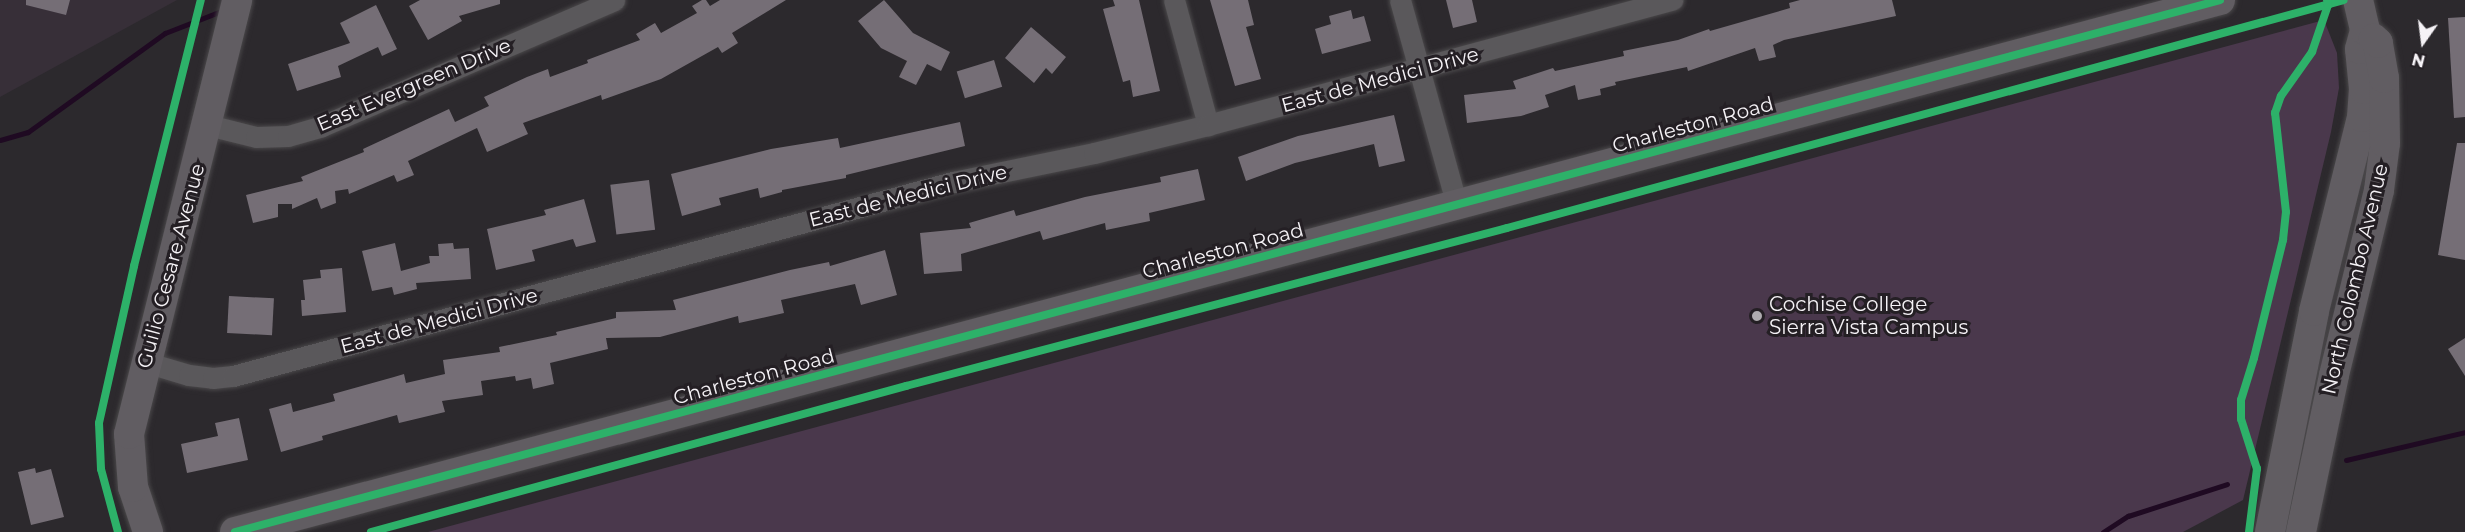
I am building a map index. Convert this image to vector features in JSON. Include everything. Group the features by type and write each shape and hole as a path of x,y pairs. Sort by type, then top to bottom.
{"main road":[{"name":"Guilio Cesare Avenue","path":"148,532 133,487 129,434 145,362 237,0"},
{"name":"Charleston Road","path":"235,532 2220,0"},
{"name":"North Colombo Avenue","path":"2270,532 2314,311 2359,133 2364,89 2360,49 2365,30 2358,0"},
{"name":"North Colombo Avenue","path":"2301,532 2341,341 2379,190 2385,143 2384,78 2378,43 2365,30"}],"street":[{"name":"East Evergreen Drive","path":"207,125 256,137 288,136 322,126 614,0"},
{"path":"1174,0 1208,125"},
{"path":"1400,0 1421,69 1457,206"},
{"name":"East de Medici Drive","path":"145,362 197,376 213,378 233,376 953,183 1094,153 1208,125 1672,0"}],"shaded area":[{"path":"0,0 177,0 0,97"},
{"name":"Cochise College Sierra Vista Campus","path":"2324,20 2337,53 2339,88 2331,132 2243,500 2183,532 428,532"}],"building":[{"path":"26,0 70,0 66,15 26,5"},
{"path":"420,0 500,0 500,4 459,16 462,21 428,40 409,6"},
{"path":"706,0 710,6 720,0 786,0 732,33 738,43 722,53 718,47 661,79 602,100 601,95 523,123 528,134 487,152 477,128 408,161 414,175 397,182 394,175 349,194 348,189 335,191 336,203 321,209 317,198 292,209 292,204 278,204 278,217 253,223 246,195 303,181 301,177 364,152 363,149 449,109 455,122 489,106 484,97 527,77 548,69 550,77 588,63 587,60 640,40 636,34 655,23 661,33 697,13 692,6"},
{"path":"884,0 913,33 950,52 941,71 927,64 916,85 899,77 907,61 881,48 858,21"},
{"path":"1113,0 1139,0 1160,91 1133,97 1130,80 1123,82 1103,9 1115,6"},
{"path":"1210,0 1248,0 1254,25 1246,27 1261,79 1235,86"},
{"path":"1446,0 1472,0 1477,22 1453,28"},
{"path":"1800,0 1892,0 1896,16 1784,40 1773,45 1776,57 1759,61 1755,48 1688,71 1687,67 1615,82 1616,85 1600,89 1601,95 1578,100 1575,85 1545,95 1549,107 1521,116 1467,123 1464,95 1516,89 1513,81 1553,68 1555,71 1624,56 1623,51 1678,40 1709,29 1710,31 1790,8 1789,3"},
{"path":"376,5 397,49 382,56 378,47 338,66 341,77 297,91 288,64 350,43 340,23"},
{"path":"1351,10 1353,19 1364,16 1371,41 1322,54 1315,29 1331,24 1329,16"},
{"path":"2465,17 2465,117 2454,118 2448,18"},
{"path":"1031,27 1066,57 1052,74 1046,68 1034,83 1005,58"},
{"path":"994,60 1002,87 965,98 957,71"},
{"path":"1394,115 1405,161 1379,167 1374,144 1295,163 1246,181 1238,157 1298,136"},
{"path":"960,122 965,146 846,175 846,178 782,190 782,192 760,198 758,188 719,198 721,205 682,216 671,174 771,149 838,138 840,148"},
{"path":"2457,143 2465,143 2465,260 2438,255"},
{"path":"1198,169 1205,200 1149,213 1150,221 1106,230 1105,223 1043,240 1040,231 961,254 962,271 924,274 920,233 971,228 969,223 1014,210 1016,216 1085,197 1161,182 1160,177"},
{"path":"649,180 655,230 616,234 610,185"},
{"path":"584,199 596,242 576,247 573,239 532,250 535,261 496,270 487,229 546,215 544,210"},
{"path":"395,243 401,271 430,263 429,256 439,256 438,244 453,243 454,249 469,248 471,279 416,283 417,289 394,295 392,287 372,291 362,251"},
{"path":"885,250 897,295 861,305 855,284 781,300 784,313 739,323 738,316 660,337 606,338 608,349 550,363 554,384 533,389 531,378 516,381 515,376 481,381 483,395 442,401 445,412 399,423 397,415 322,436 323,440 281,452 269,409 291,403 293,412 335,401 333,394 404,374 406,383 445,374 443,360 500,352 499,347 557,335 556,332 616,318 616,312 676,310 673,300 790,270 829,262 830,266"},
{"path":"342,268 346,312 302,316 301,300 305,300 303,280 321,278 320,270"},
{"path":"229,296 274,298 272,335 227,333"},
{"path":"2465,338 2465,376 2448,349"},
{"path":"239,418 248,460 187,473 181,444 218,436 215,423"},
{"path":"35,468 36,473 51,469 64,517 31,525 18,472"}],"waterway":[{"path":"0,140 28,132 165,33 224,10"},
{"path":"2346,460 2465,432"},
{"path":"2103,532 2128,516 2227,484"}],"cycle path":[{"path":"118,532 101,469 99,423 134,266 201,0"},
{"path":"235,532 2220,0"},
{"path":"2249,532 2257,469 2241,419 2241,400 2254,358 2283,240 2286,212 2275,113 2281,96 2312,52 2328,5 2327,0"},
{"path":"371,532 906,386 1507,228 2344,0"}],"place":[{"name":"Cochise College Sierra Vista Campus","path":"1757,316"}]}
